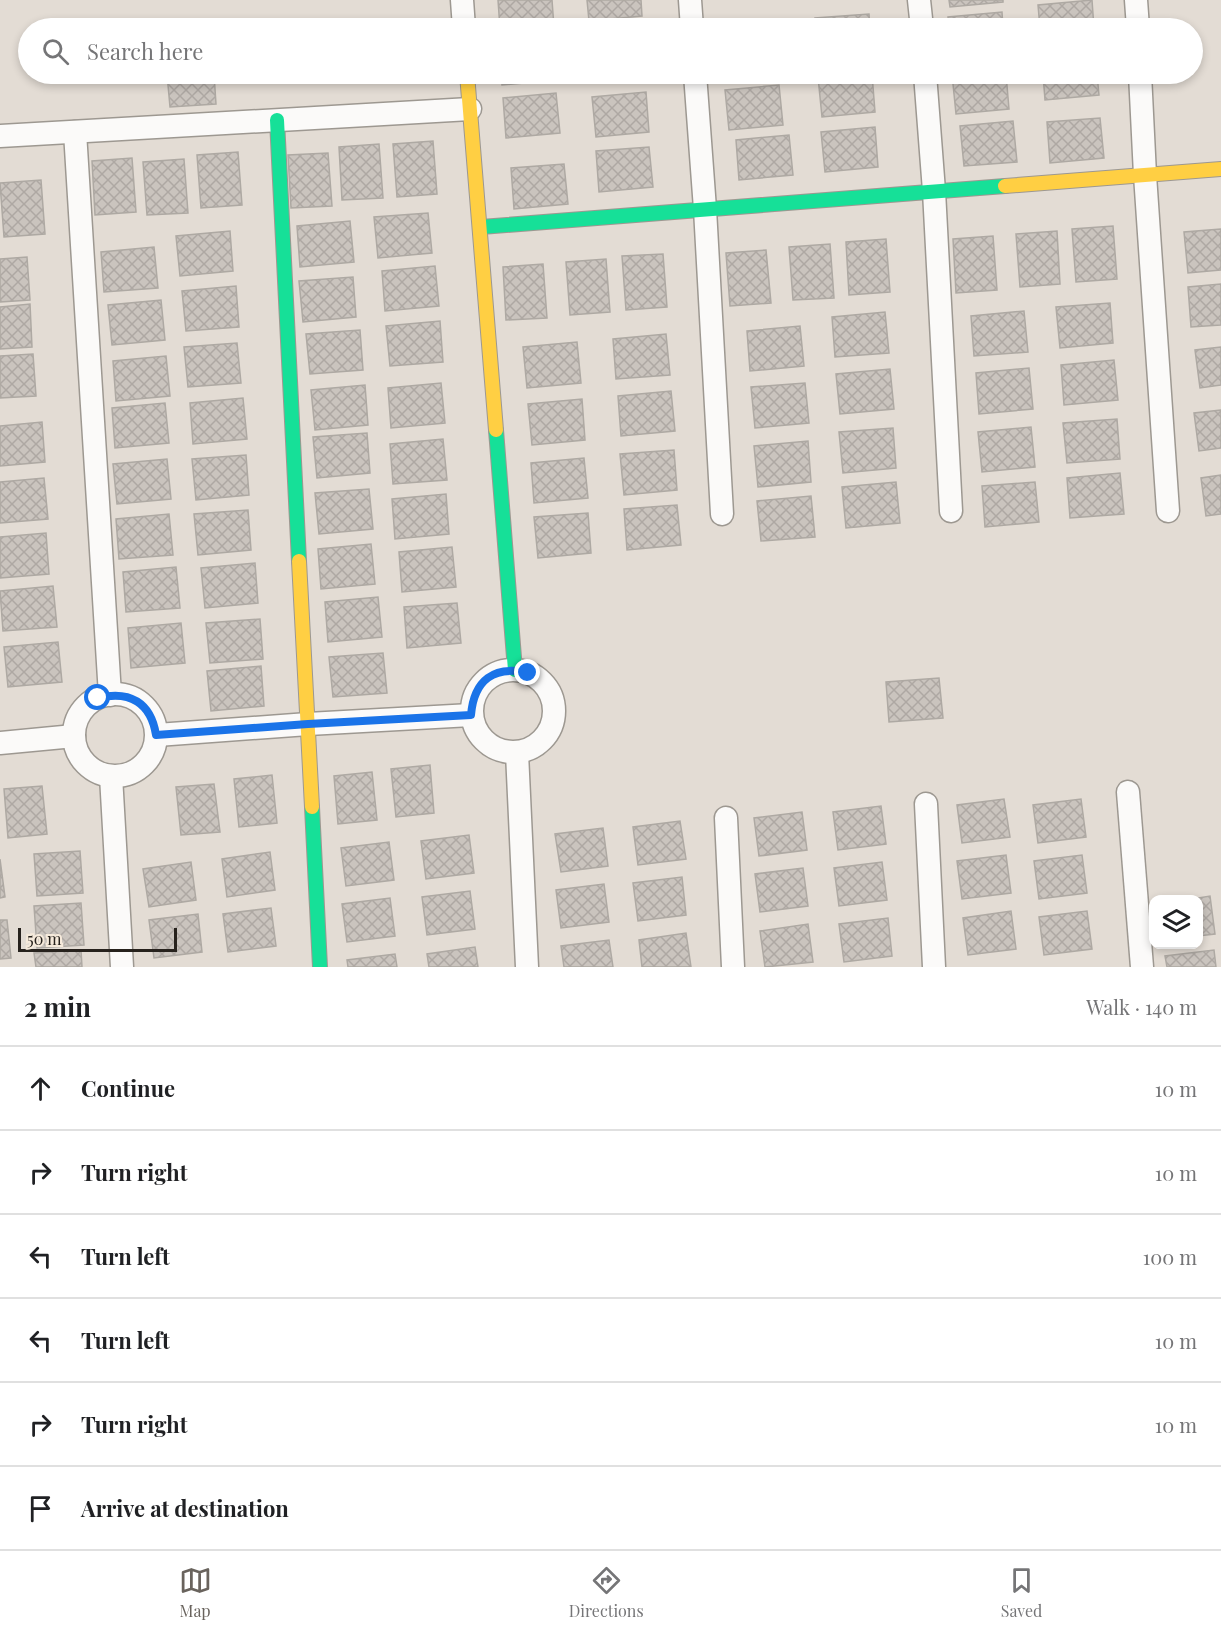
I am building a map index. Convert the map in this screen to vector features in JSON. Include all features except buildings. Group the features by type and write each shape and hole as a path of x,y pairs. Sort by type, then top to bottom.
{"street":[{"path":"462,0 463,18"},
{"path":"690,0 691,18"},
{"path":"919,0 921,18"},
{"path":"1136,0 1137,18"},
{"path":"468,84 515,670"},
{"path":"696,84 722,514"},
{"path":"926,84 934,191 951,511"},
{"path":"1140,84 1168,511"},
{"path":"0,136 470,109"},
{"path":"278,120 320,967"},
{"path":"75,132 110,695"},
{"path":"481,227 1221,169"},
{"path":"515,670 528,673 540,680 549,691 554,703 554,717 550,730 542,741 531,749 517,753 492,748 481,739 474,728 471,715 472,701 478,688 488,678 501,671 515,670"},
{"path":"110,695 124,695 136,700 147,709 154,721 156,735 154,748 148,760 137,770 124,775 111,776 94,770 81,758 74,736 76,724 88,704 110,695"},
{"path":"156,735 471,715"},
{"path":"0,743 74,736"},
{"path":"517,753 527,967"},
{"path":"111,776 122,967"},
{"path":"1128,792 1142,967"},
{"path":"926,804 934,967"},
{"path":"726,818 733,967"}],"traffic: fast":[{"path":"277,120 299,561"},
{"path":"481,227 1005,186"},
{"path":"496,430 515,670"},
{"path":"312,807 320,967"}],"traffic: slow":[{"path":"468,84 496,430"},
{"path":"1005,186 1221,169"},
{"path":"299,561 312,807"}],"route":[{"path":"98,698 124,695 136,700 147,709 154,721 156,735 471,715 472,701 478,688 488,678 501,671 515,670 528,673"}]}
